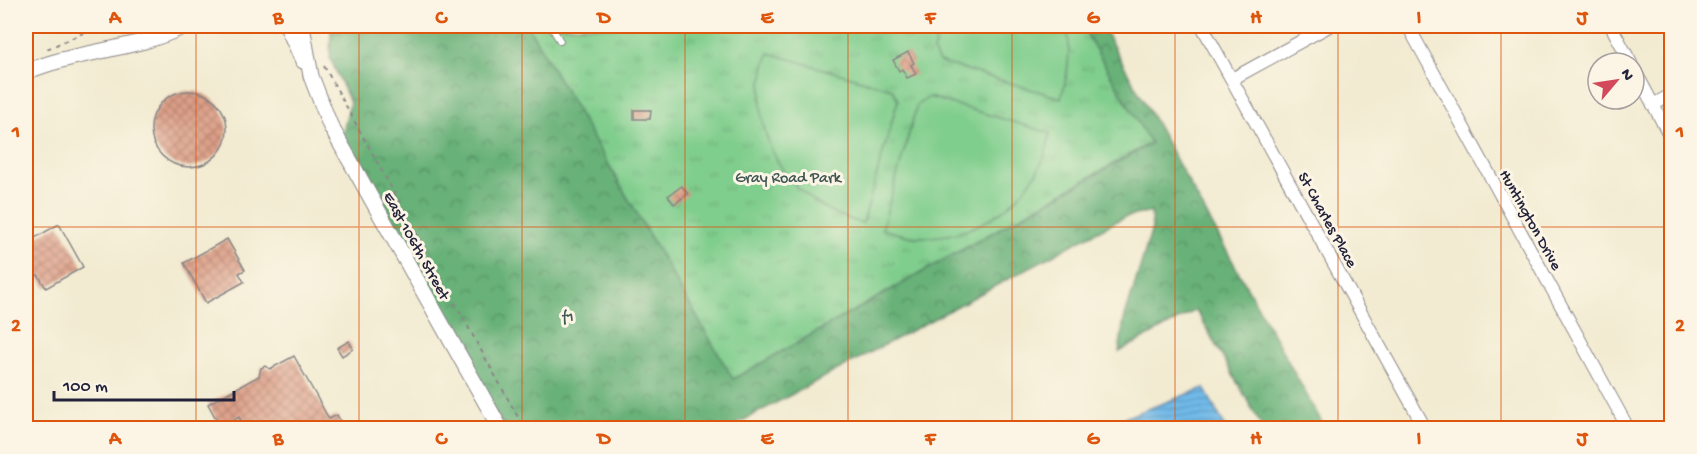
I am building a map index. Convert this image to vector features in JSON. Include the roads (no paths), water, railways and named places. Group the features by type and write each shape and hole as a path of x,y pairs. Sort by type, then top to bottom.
{"street":[{"path":"26,72 66,58 146,41 184,26"},
{"name":"East 106th Street","path":"302,26 311,76 337,139 501,429"},
{"name":"St Charles Place","path":"1202,26 1423,428"},
{"path":"1232,79 1329,26"},
{"name":"Huntington Drive","path":"1408,26 1628,429"},
{"path":"1611,26 1625,51"},
{"name":"East 106th Street","path":"283,27 311,76"},
{"path":"1646,92 1671,140"},
{"path":"1653,105 1671,94"}],"lane":[{"path":"551,26 560,41"}],"water":[{"path":"1204,388 1226,428 1097,428"}],"park label":[{"name":"Gray Road Park","path":"788,176"},
{"name":"f1","path":"568,315"}]}
